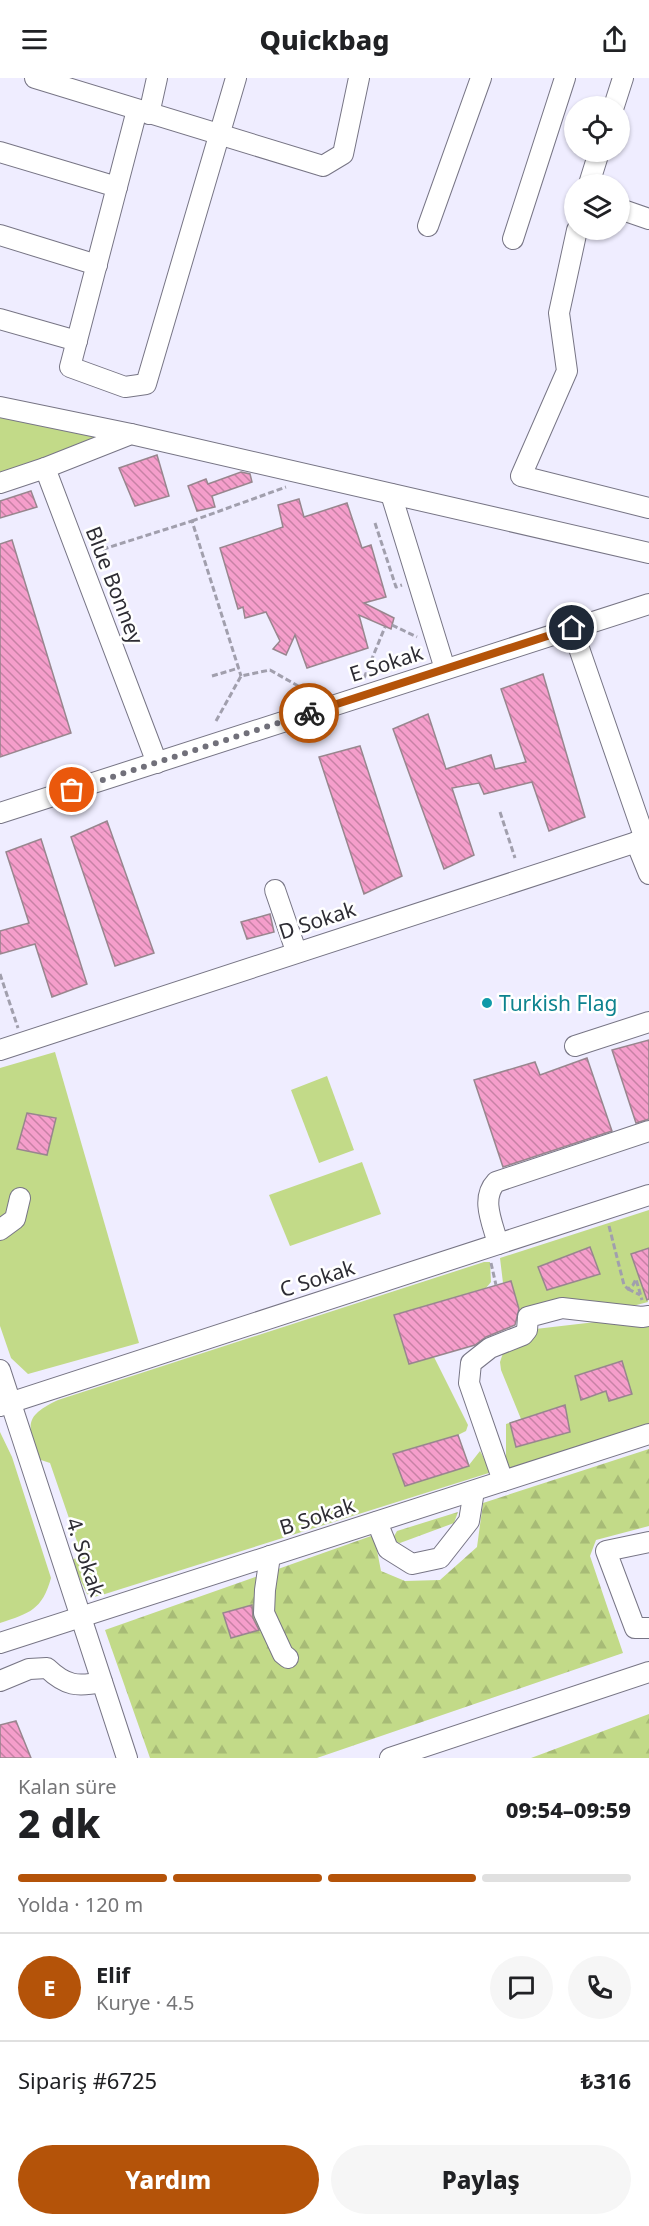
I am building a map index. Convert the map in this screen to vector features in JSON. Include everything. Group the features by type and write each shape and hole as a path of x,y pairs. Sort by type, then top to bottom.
{"street":[{"path":"35,78 323,166 343,154 359,78"},
{"path":"157,78 117,187 70,367 125,387 146,384 236,78"},
{"path":"428,226 481,78"},
{"path":"513,239 565,78"},
{"path":"617,96 623,78"},
{"path":"0,152 117,187"},
{"path":"630,212 649,219"},
{"path":"0,235 97,265"},
{"path":"576,240 559,313 567,370 521,476 649,508"},
{"path":"0,319 77,341"},
{"path":"0,408 131,434 649,553"},
{"path":"0,483 131,434"},
{"name":"Blue Bonney","path":"45,468 157,762"},
{"path":"391,494 445,669"},
{"name":"E Sokak","path":"0,813 649,604"},
{"path":"572,628 643,840 649,874"},
{"name":"D Sokak","path":"0,1050 296,951 643,840"},
{"path":"275,890 296,951"},
{"path":"575,1046 649,1022"},
{"path":"493,1246 487,1201 490,1188 496,1182 649,1131"},
{"name":"C Sokak","path":"5,1404 649,1195"},
{"path":"0,1230 15,1218 20,1198"},
{"path":"503,1481 469,1383 471,1363 490,1348 523,1335 527,1330 528,1317 562,1308 648,1316"},
{"name":"4. Sokak","path":"0,1370 5,1404 81,1618 127,1758"},
{"name":"B Sokak","path":"0,1643 649,1434"},
{"path":"377,1522 388,1549 412,1564 440,1558 469,1521 474,1491"},
{"path":"649,1542 606,1551 635,1629 649,1628"},
{"path":"270,1556 263,1602 264,1613 283,1654 288,1658"},
{"path":"0,1681 29,1669 47,1668 61,1681 81,1686 102,1682"},
{"path":"390,1758 649,1672"}],"path":[{"path":"78,556 192,521 315,477"},
{"path":"192,521 241,676 216,721"},
{"path":"375,523 396,587 417,578"},
{"path":"392,626 438,646"},
{"path":"356,698 385,627"},
{"path":"212,676 239,668"},
{"path":"241,676 270,670 312,692 324,708"},
{"path":"500,812 515,858"},
{"path":"0,974 22,1041"},
{"path":"605,1210 624,1284 641,1296"},
{"path":"493,1246 496,1285"},
{"path":"628,1289 636,1279 648,1316"}],"green space":[{"path":"0,412 120,435 0,476"},
{"path":"55,1052 139,1343 28,1374 11,1358 0,1326 0,1068"},
{"path":"327,1076 354,1150 319,1163 291,1090"},
{"path":"362,1162 381,1214 290,1246 269,1195"},
{"path":"649,1210 649,1248 632,1254 648,1302 625,1308 521,1315 511,1281 503,1283 500,1258"},
{"path":"484,1262 490,1262 491,1282 486,1288 394,1315 409,1364 434,1357 468,1425 466,1431 458,1435 469,1465 480,1451 492,1472 105,1594 94,1597 87,1594 71,1560 82,1556 50,1463 38,1459 31,1423 39,1411 58,1400"},
{"path":"647,1316 649,1319 649,1424 506,1473 506,1424 521,1419 501,1370 500,1362 505,1347 527,1330"},
{"path":"0,1432 12,1457 51,1578 39,1604 27,1613 0,1623"},
{"path":"649,1449 649,1526 596,1540 590,1556 623,1653 317,1758 150,1758 105,1630 374,1535 381,1571 405,1581 440,1580 477,1547 483,1503"},
{"path":"458,1512 454,1523 400,1543 393,1538 397,1531"},
{"path":"649,1714 649,1758 531,1758"}],"building":[{"path":"157,455 169,496 135,506 119,468"},
{"path":"241,472 250,474 252,482 212,496 215,507 197,511 188,486 206,479 208,484"},
{"path":"31,491 37,507 0,518 0,501"},
{"path":"299,499 304,517 347,503 362,548 371,545 386,597 364,603 394,618 391,629 359,615 368,648 307,668 295,635 286,655 273,649 280,641 266,612 245,618 243,607 238,609 220,548 283,527 278,505"},
{"path":"12,540 71,733 0,757 0,544"},
{"path":"543,674 585,817 549,831 532,782 484,794 479,783 452,788 474,855 444,869 393,729 428,714 446,769 491,755 495,769 526,762 501,689"},
{"path":"360,746 402,876 364,894 319,757"},
{"path":"107,821 154,953 115,966 71,837"},
{"path":"41,839 87,984 52,997 35,944 0,954 0,931 29,923 6,852"},
{"path":"270,914 274,932 247,939 241,922"},
{"path":"649,1040 649,1119 636,1123 612,1050"},
{"path":"587,1058 612,1131 503,1167 474,1080 535,1062 540,1075"},
{"path":"27,1113 56,1118 47,1155 17,1149"},
{"path":"590,1247 600,1274 547,1290 538,1267"},
{"path":"649,1248 649,1299 647,1300 631,1254"},
{"path":"511,1281 519,1309 515,1325 486,1337 475,1345 409,1364 394,1315"},
{"path":"622,1361 632,1394 609,1401 606,1391 581,1400 575,1376"},
{"path":"565,1405 570,1432 516,1447 510,1423"},
{"path":"458,1435 469,1466 405,1486 393,1454"},
{"path":"252,1605 253,1618 259,1630 231,1638 223,1613"},
{"path":"16,1721 31,1758 0,1758 0,1725"}],"way so far":[{"path":"72,790 309,713"}],"place":[{"name":"Turkish Flag","path":"487,1003"}],"route":[{"path":"309,713 572,628"}]}
